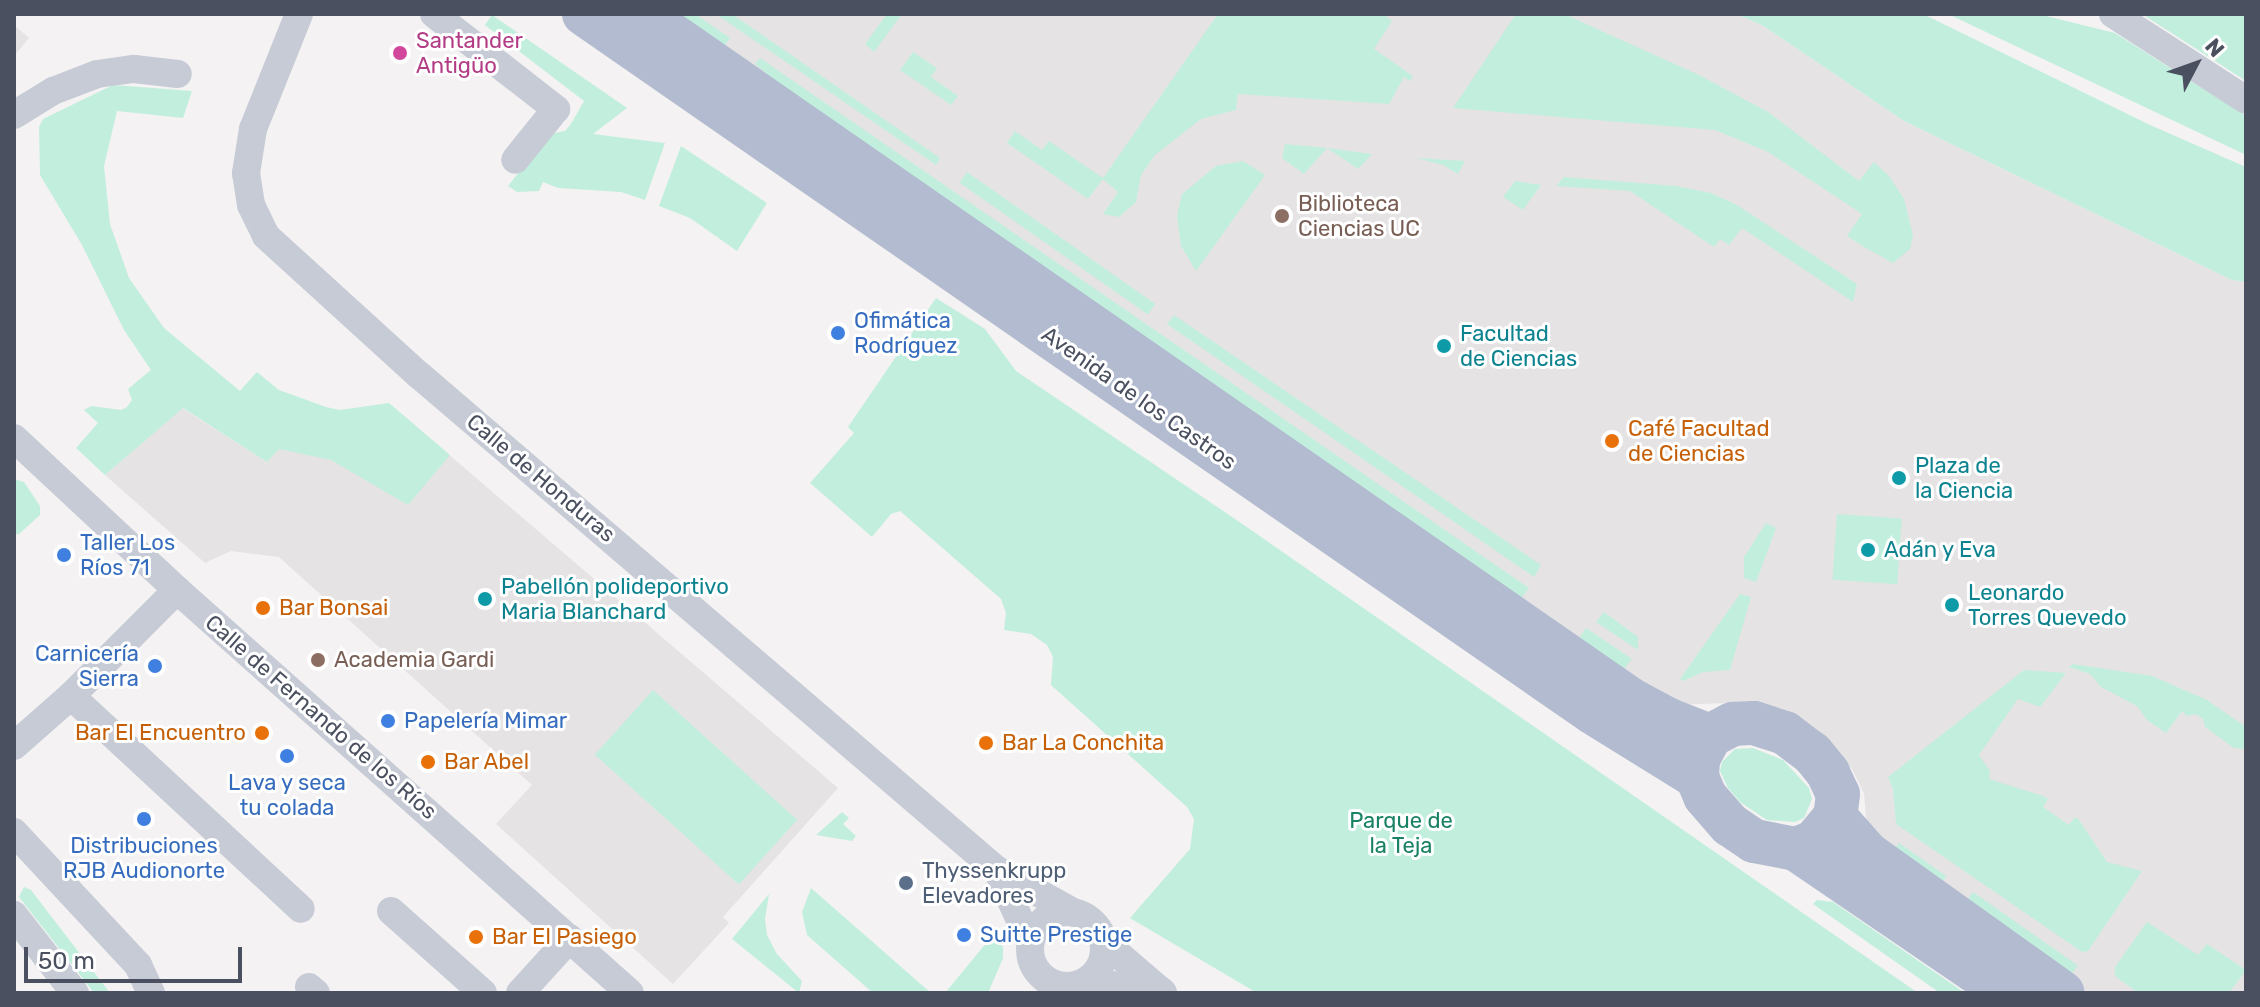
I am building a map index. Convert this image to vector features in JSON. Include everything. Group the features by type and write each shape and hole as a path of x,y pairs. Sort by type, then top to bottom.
{"main road":[{"name":"Avenida de los Castros","path":"584,14 1592,712 1697,777"},
{"name":"Avenida de los Castros","path":"642,14 1630,699 1669,720 1710,736"},
{"path":"1796,849 1814,842 1835,817 1838,794 1828,773 1812,753 1785,733 1754,723 1733,724 1710,736 1698,759 1697,777 1705,796 1730,825 1754,841 1796,849 2007,993"},
{"path":"1835,817 1868,854 2063,993"}],"street":[{"name":"Calle de Honduras","path":"299,14 253,129 246,173 251,205 266,236 431,385 997,870 1075,913"},
{"path":"434,14 556,109 515,160"},
{"path":"2113,14 2246,100"},
{"path":"14,115 53,91 97,74 134,69 178,74"},
{"name":"Calle de Fernando de los Ríos","path":"14,438 177,590 630,993"},
{"path":"14,746 71,696 177,590"},
{"path":"71,696 301,909"},
{"path":"14,832 138,965 151,993"},
{"name":"Calle de Honduras","path":"997,870 1033,968"},
{"path":"391,911 483,993"},
{"path":"1060,912 1088,918 1104,942 1162,992 1049,983 1033,968 1046,918 1060,912"},
{"path":"14,915 75,993"},
{"path":"520,993 570,938"},
{"path":"1076,987 1099,970 1104,942"}],"shaded area":[{"path":"668,14 1736,14 1762,25 1904,121 2232,280 2246,282 2246,993 2089,993 1867,828 1864,793 1852,769 1816,729 1789,713 1751,702 1677,705"},
{"path":"14,25 29,38 14,56"},
{"path":"182,408 267,462 295,430 398,411 838,788 723,917 729,923 673,984 496,824 532,785 279,557 231,551 205,563 105,475"}],"green space":[{"path":"668,14 695,14 730,38 721,51"},
{"path":"716,14 732,14 940,158 936,165"},
{"path":"887,14 902,14 874,52 865,44"},
{"path":"1218,14 1383,14 1392,21 1374,49 1413,76 1410,81 1404,77 1389,104 1238,94 1236,110 1201,119 1155,155 1141,175 1136,202 1119,217 1103,214 1118,192 1103,179 1088,199 1007,143 1015,131 1042,150 1049,141 1103,178"},
{"path":"1516,14 1564,14 1699,75 1768,112 1859,181 1874,162 1889,176 1904,199 1913,235 1910,249 1893,263 1864,247 1847,236 1862,214 1768,152 1715,130 1453,108"},
{"path":"1736,14 1923,14 2150,125 2246,167 2246,282 2232,280 1904,121 1762,25"},
{"path":"1948,14 2038,14 2115,33 2246,116 2246,155"},
{"path":"2142,14 2246,14 2246,81"},
{"path":"492,15 627,108 593,134 665,143 645,200 621,192 558,188 543,182 539,191 517,192 508,186 549,134 565,131 584,101 485,25"},
{"path":"913,52 937,68 931,77 958,96 951,105 900,70"},
{"path":"760,58 1529,588 1520,600 762,79 766,73 755,64"},
{"path":"113,85 192,91 183,118 117,111 104,166 110,224 129,278 164,328 240,391 257,372 279,390 326,407 340,410 389,403 450,455 408,505 331,460 279,449 267,462 183,408 105,475 76,448 98,423 84,410 91,406 121,410 127,407 132,400 128,389 151,370 124,330 82,245 40,175 39,127 43,119"},
{"path":"1285,144 1327,148 1304,174 1282,158"},
{"path":"681,146 767,203 737,251 690,218 659,206"},
{"path":"1327,148 1372,154 1358,169"},
{"path":"1416,158 1465,161 1458,174 1443,165"},
{"path":"1243,161 1265,175 1196,271 1181,246 1177,216 1182,194 1216,166"},
{"path":"967,172 1155,304 1148,315 960,183"},
{"path":"1564,177 1676,186 1711,193 1737,205 1857,284 1853,302 1742,228 1729,245 1720,239 1714,247 1630,191 1556,186"},
{"path":"1515,181 1541,185 1523,210 1503,197"},
{"name":"Parque de la Teja","path":"936,298 985,329 1016,371 1238,521 1918,993 1257,993 1130,918 1190,849 1194,819 1187,807 1051,685 1053,657 1047,645 1031,634 1004,630 1006,613 1001,599 900,511 891,514 872,537 810,483 854,433 848,427"},
{"path":"1174,315 1541,565 1534,577 1167,324"},
{"path":"14,481 24,482 40,506 40,515 18,535 14,532"},
{"path":"1837,514 1902,519 1897,584 1832,580"},
{"path":"1766,523 1776,528 1756,582 1744,578 1744,557"},
{"path":"1740,594 1751,597 1730,670 1703,672 1683,681 1680,679"},
{"path":"1604,612 1638,637 1638,650 1596,622"},
{"path":"1586,628 1632,659 1624,670 1578,640"},
{"path":"2073,664 2152,676 2207,700 2246,727 2246,749 2234,748 2205,727 2203,719 2196,714 2187,716 2182,711 2166,733 2147,720 2137,706 2101,687 2090,674 2069,667"},
{"path":"2024,670 2066,673 2040,707 2018,699 1979,755 1990,771 1989,779 2048,799 2043,807 2069,825 2075,817 2079,820 2107,862 2142,871 2088,951 2082,952 1896,824 1893,789 1888,777"},
{"path":"653,690 797,820 739,884 595,755"},
{"path":"1753,748 1783,760 1809,788 1812,799 1804,818 1795,822 1767,820 1740,802 1728,788 1720,771 1722,762 1735,749"},
{"path":"842,812 849,818 843,824 856,836 852,841 816,835"},
{"path":"1899,843 1947,876 1937,889 1890,856"},
{"path":"24,887 31,890 110,993 94,993 19,897"},
{"path":"811,888 931,993 873,993 807,935 802,912"},
{"path":"1973,892 2078,965 2069,979 1964,905"},
{"path":"769,894 765,919 767,935 777,954 802,981 799,993 732,939"},
{"path":"1817,900 1833,902 1965,993 1940,993 1813,904"},
{"path":"2147,922 2198,955 2207,944 2246,970 2229,993 2138,993 2115,976 2115,967"},
{"path":"997,930 1003,958 988,993 945,993"}],"place":[{"name":"Santander Antigüo","path":"400,53"},
{"name":"Biblioteca Ciencias UC","path":"1282,216"},
{"name":"Ofimática Rodríguez","path":"838,333"},
{"name":"Facultad de Ciencias","path":"1444,346"},
{"name":"Café Facultad de Ciencias","path":"1612,441"},
{"name":"Plaza de la Ciencia","path":"1899,478"},
{"name":"Adán y Eva","path":"1868,550"},
{"name":"Taller Los Ríos 71","path":"64,555"},
{"name":"Pabellón polideportivo Maria Blanchard","path":"485,599"},
{"name":"Leonardo Torres Quevedo","path":"1952,605"},
{"name":"Bar Bonsai","path":"263,608"},
{"name":"Academia Gardi","path":"318,660"},
{"name":"Carnicería Sierra","path":"155,666"},
{"name":"Papelería Mimar","path":"388,721"},
{"name":"Bar El Encuentro","path":"262,733"},
{"name":"Bar La Conchita","path":"986,743"},
{"name":"Lava y seca tu colada","path":"287,756"},
{"name":"Bar Abel","path":"428,762"},
{"name":"Distribuciones RJB Audionorte","path":"144,819"},
{"name":"Thyssenkrupp Elevadores","path":"906,883"},
{"name":"Suitte Prestige","path":"964,935"},
{"name":"Bar El Pasiego","path":"476,937"}]}
